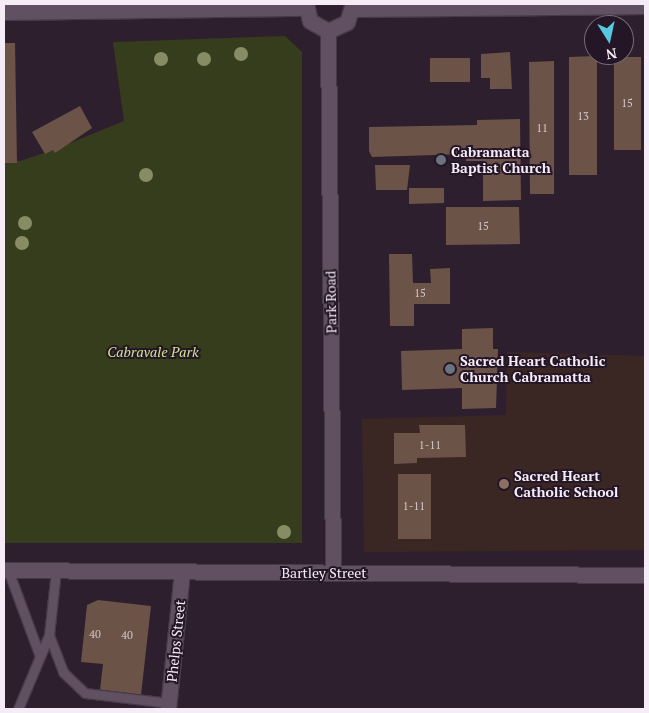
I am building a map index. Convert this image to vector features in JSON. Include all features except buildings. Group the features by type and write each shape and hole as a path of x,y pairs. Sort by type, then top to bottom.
{"street":[{"path":"4,12 306,6 310,21 328,30 347,22 353,6 645,6"},
{"name":"Park Road","path":"328,30 333,573"},
{"name":"Bartley Street","path":"6,570 645,575"},
{"name":"Phelps Street","path":"169,706 182,572"}],"lane":[{"path":"6,570 39,654"},
{"path":"18,709 39,654 49,635 56,570"},
{"path":"49,635 63,672 85,694 169,706"}],"shaded area":[{"name":"Sacred Heart Catholic School","path":"507,352 645,356 645,550 364,552 362,419 506,415"}],"green space":[{"name":"Cabravale Park","path":"285,36 302,52 302,543 4,543 4,161 20,161 53,150 124,121 113,42"}],"place":[{"name":"Cabramatta Baptist Church","path":"441,160"},
{"name":"Sacred Heart Catholic Church Cabramatta","path":"450,369"},
{"name":"Sacred Heart Catholic School","path":"504,484"}]}
